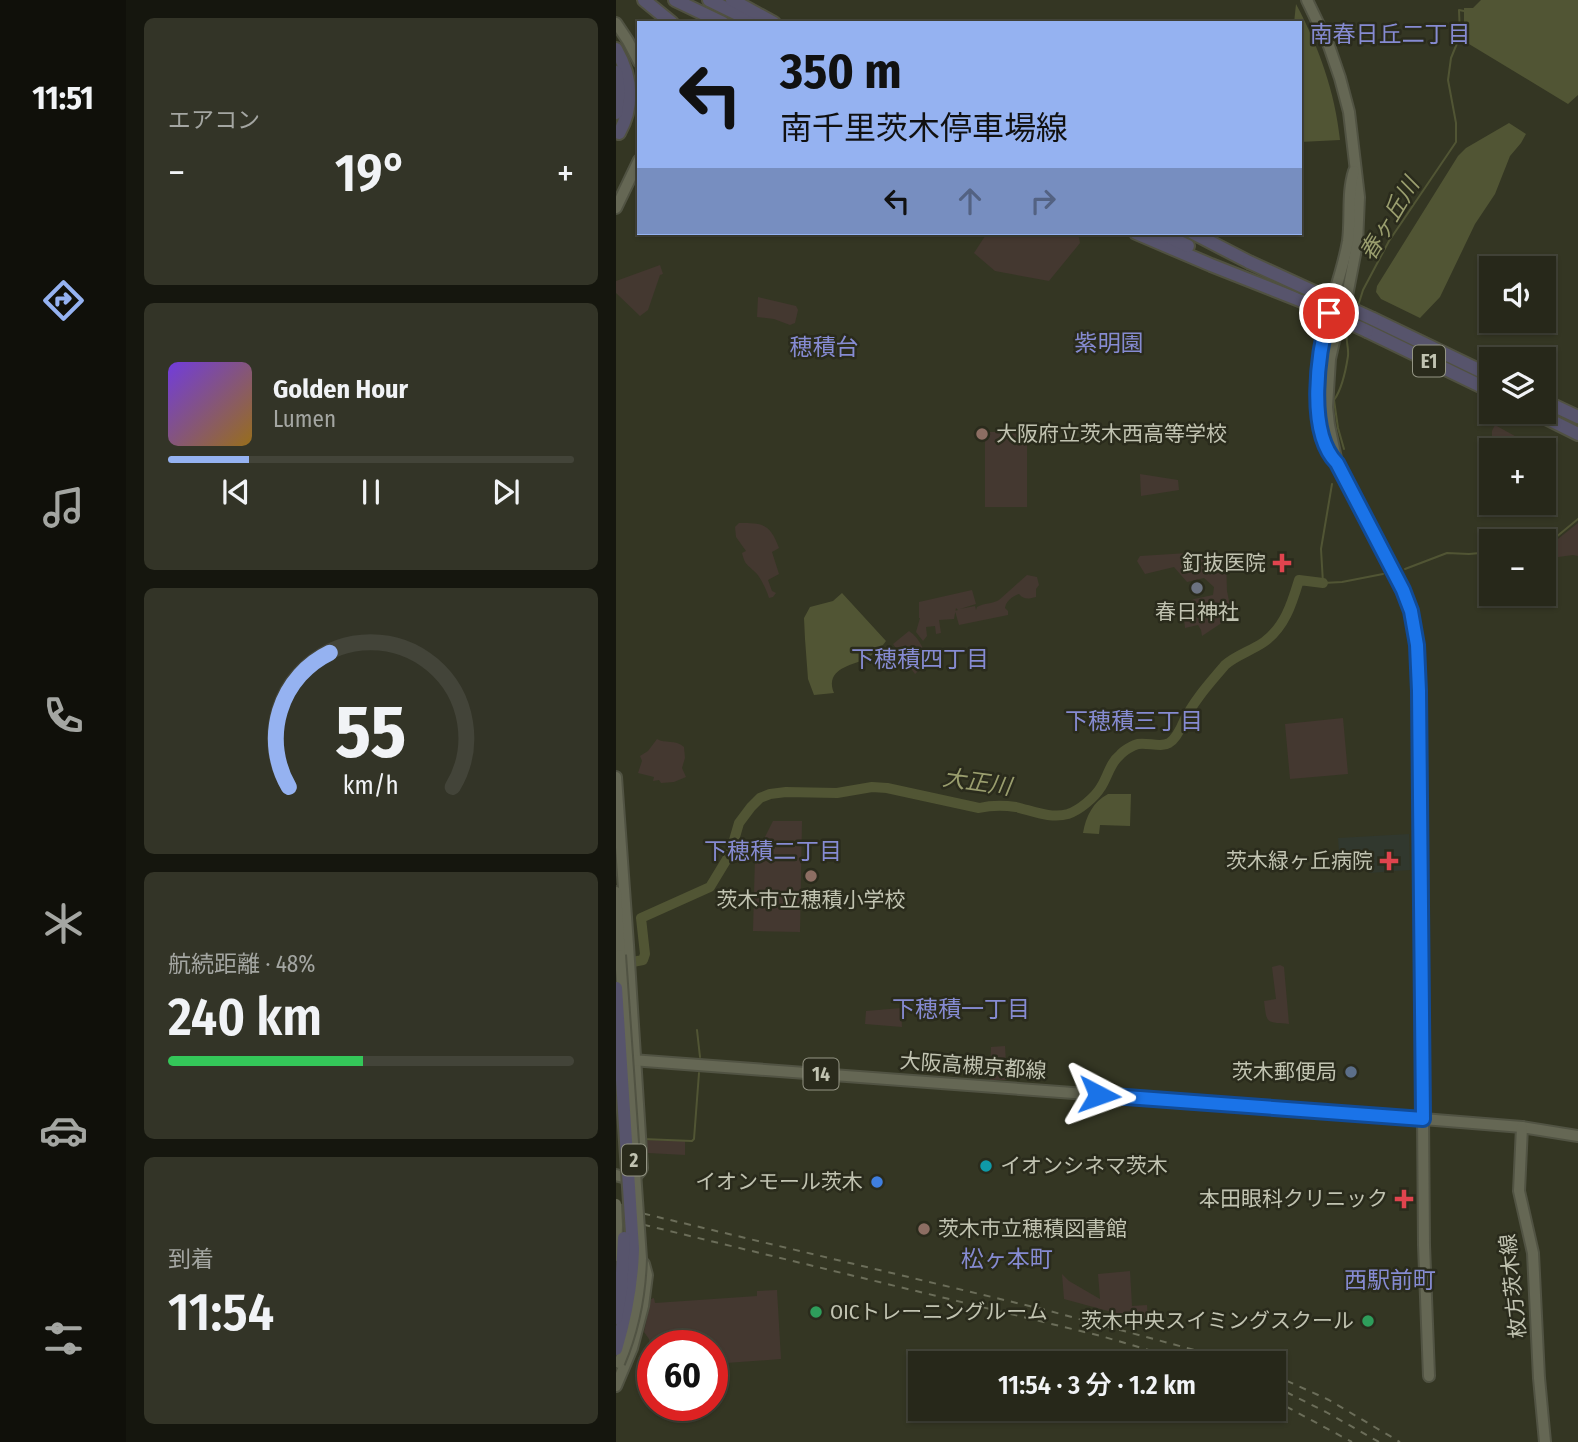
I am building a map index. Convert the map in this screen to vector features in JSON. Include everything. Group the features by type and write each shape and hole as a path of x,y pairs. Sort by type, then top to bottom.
{"highway":[{"path":"644,0 670,21"},
{"path":"675,0 719,21"},
{"path":"709,0 752,21"},
{"path":"732,0 770,21"},
{"path":"616,50 627,71 631,90 629,108 619,133"},
{"path":"616,72 619,92 616,113"},
{"path":"1142,235 1245,271"},
{"name":"E1","path":"1164,235 1245,271 1373,319 1479,370"},
{"name":"E1","path":"1196,235 1245,271 1479,385"},
{"path":"1556,407 1578,418"},
{"path":"1556,422 1578,433"},
{"path":"616,985 633,1249 628,1303 616,1349"},
{"path":"616,1095 625,1226 622,1280 616,1318"}],"main road":[{"path":"1307,0 1329,46 1349,112 1359,197 1357,244 1347,296 1330,359 1326,407 1329,425 1337,463 1403,590 1411,611 1417,645 1420,720 1424,1245 1429,1376"},
{"path":"616,23 637,58"},
{"path":"616,208 637,164"},
{"path":"616,777 626,961 631,981 642,1168 639,1174 633,1177 623,1178 616,1175"},
{"name":"2","path":"616,892 626,961 641,1258 636,1308 618,1367"},
{"path":"616,985 631,981"},
{"name":"大阪高槻京都線","path":"616,1059 1423,1119 1522,1127 1578,1136"},
{"name":"枚方茨木線","path":"1522,1127 1519,1191 1533,1253 1545,1442"},
{"name":"2","path":"616,1204 616,1258"},
{"path":"616,1258 640,1260 647,1275 636,1333 616,1386"}],"shaded area":[{"path":"1481,0 1578,0 1578,95 1568,104 1464,41 1464,8 1473,8"},
{"path":"1296,4 1325,70 1340,140 1302,142 1302,21 1294,21"},
{"path":"1509,123 1526,134 1510,156 1495,194 1475,224 1440,297 1420,318 1381,299 1376,292 1377,286 1458,156 1466,148"},
{"path":"986,235 1078,235 1080,243 1049,281 995,271 974,253"},
{"path":"660,265 663,274 660,275 648,310 640,316 616,293 616,281"},
{"path":"758,297 796,306 798,310 795,323 790,325 757,317"},
{"path":"1495,425 1518,438 1492,438"},
{"path":"985,432 1027,432 1027,507 985,507"},
{"path":"1140,474 1178,480 1179,490 1141,496"},
{"path":"739,523 765,526 776,540 779,548 772,552 779,574 768,580 772,591 776,593 773,597 769,598 759,577 744,560 742,553 746,551 736,537 735,527"},
{"path":"1578,523 1578,556 1556,557 1556,540"},
{"path":"1188,553 1200,557 1219,554 1226,560 1227,591 1232,616 1202,636 1198,625 1185,628 1184,618 1189,615 1189,602 1213,595 1214,587 1204,578 1187,582 1174,567 1145,574 1137,561 1140,556"},
{"path":"1027,575 1037,577 1039,585 1036,597 1027,598 1019,594 1012,597 1005,608 1008,615 959,625 955,612 954,619 939,620 941,633 936,634 935,626 926,627 927,636 923,641 916,632 920,618 919,602 972,590 976,604 960,609 975,606 976,610 977,607 999,600"},
{"path":"842,593 886,641 870,656 837,672 832,680 834,693 814,695 808,679 804,618 810,607 833,601"},
{"path":"909,631 920,642 930,666 930,669 921,668 915,674 893,644"},
{"path":"1343,718 1348,774 1290,779 1285,724"},
{"path":"657,739 684,747 682,768 686,777 661,783 659,780 653,781 654,777 638,773 642,761 640,756 648,751"},
{"path":"1108,794 1131,794 1130,826 1100,825 1099,834 1083,833 1091,810"},
{"path":"773,821 802,821 800,932 753,931 755,857"},
{"name":"茨木緑ヶ丘病院","path":"1409,834 1410,870 1369,873 1367,851 1339,852 1338,838"},
{"path":"1272,967 1284,967 1289,1024 1271,1022 1265,1009 1264,1001 1276,999"},
{"path":"901,1008 902,1027 865,1024 866,1011"},
{"path":"1005,1046 1007,1080 990,1080 991,1047"},
{"path":"644,1140 685,1141 685,1155 648,1153"},
{"path":"1130,1271 1132,1306 1147,1305 1148,1322 1064,1299 1062,1274 1100,1299 1098,1274"},
{"path":"777,1290 781,1359 728,1363 728,1330 644,1330 651,1299 654,1298 655,1303 757,1296 757,1291"}],"waterway":[{"name":"春ヶ丘川","path":"1358,306 1363,290 1389,241 1456,142 1456,123 1448,80 1451,58 1460,36 1459,10 1464,11"},
{"name":"春ヶ丘川","path":"1344,449 1334,400 1346,367 1348,327"},
{"name":"春ヶ丘川","path":"1332,484 1321,549 1323,583 1383,574"},
{"path":"1556,537 1578,519"},
{"path":"1405,569 1447,553 1479,553"},
{"name":"大正川","path":"622,964 643,960 645,954 641,918 710,887 730,854 739,823 760,798 770,794 837,793 872,787 979,808 1011,806 1055,816 1073,812 1095,795 1121,753 1138,744 1166,744 1174,739 1197,699 1225,665 1264,642 1277,629 1290,606 1299,580 1323,583"},
{"path":"697,1030 700,1057"},
{"path":"643,1139 694,1139 699,1073"}],"railway":[{"path":"616,1207 1042,1309 1198,1351"},
{"path":"616,1218 1101,1336 1152,1351"},
{"path":"1286,1380 1329,1400 1400,1442"},
{"path":"1286,1392 1379,1442"},
{"path":"1286,1406 1352,1442"}],"place":[{"name":"大阪府立茨木西高等学校","path":"982,434"},
{"name":"釘抜医院","path":"1282,563"},
{"name":"春日神社","path":"1197,588"},
{"name":"茨木緑ヶ丘病院","path":"1389,861"},
{"name":"茨木市立穂積小学校","path":"811,876"},
{"name":"茨木郵便局","path":"1351,1072"},
{"name":"イオンシネマ茨木","path":"986,1166"},
{"name":"イオンモール茨木","path":"877,1182"},
{"name":"本田眼科クリニック","path":"1404,1199"},
{"name":"茨木市立穂積図書館","path":"924,1229"},
{"name":"OICトレーニングルーム","path":"816,1312"},
{"name":"茨木中央スイミングスクール","path":"1368,1321"}],"district":[{"name":"南春日丘二丁目","path":"1390,34"},
{"name":"紫明園","path":"1109,343"},
{"name":"穂積台","path":"824,347"},
{"name":"下穂積四丁目","path":"920,659"},
{"name":"下穂積三丁目","path":"1134,721"},
{"name":"下穂積二丁目","path":"773,851"},
{"name":"下穂積一丁目","path":"961,1009"},
{"name":"松ヶ本町","path":"1007,1259"},
{"name":"西駅前町","path":"1390,1280"}],"route":[{"path":"1099,1095 1423,1119 1417,645 1411,611 1403,590 1337,463 1329,455 1321,427 1317,375 1323,332 1329,313"}]}
